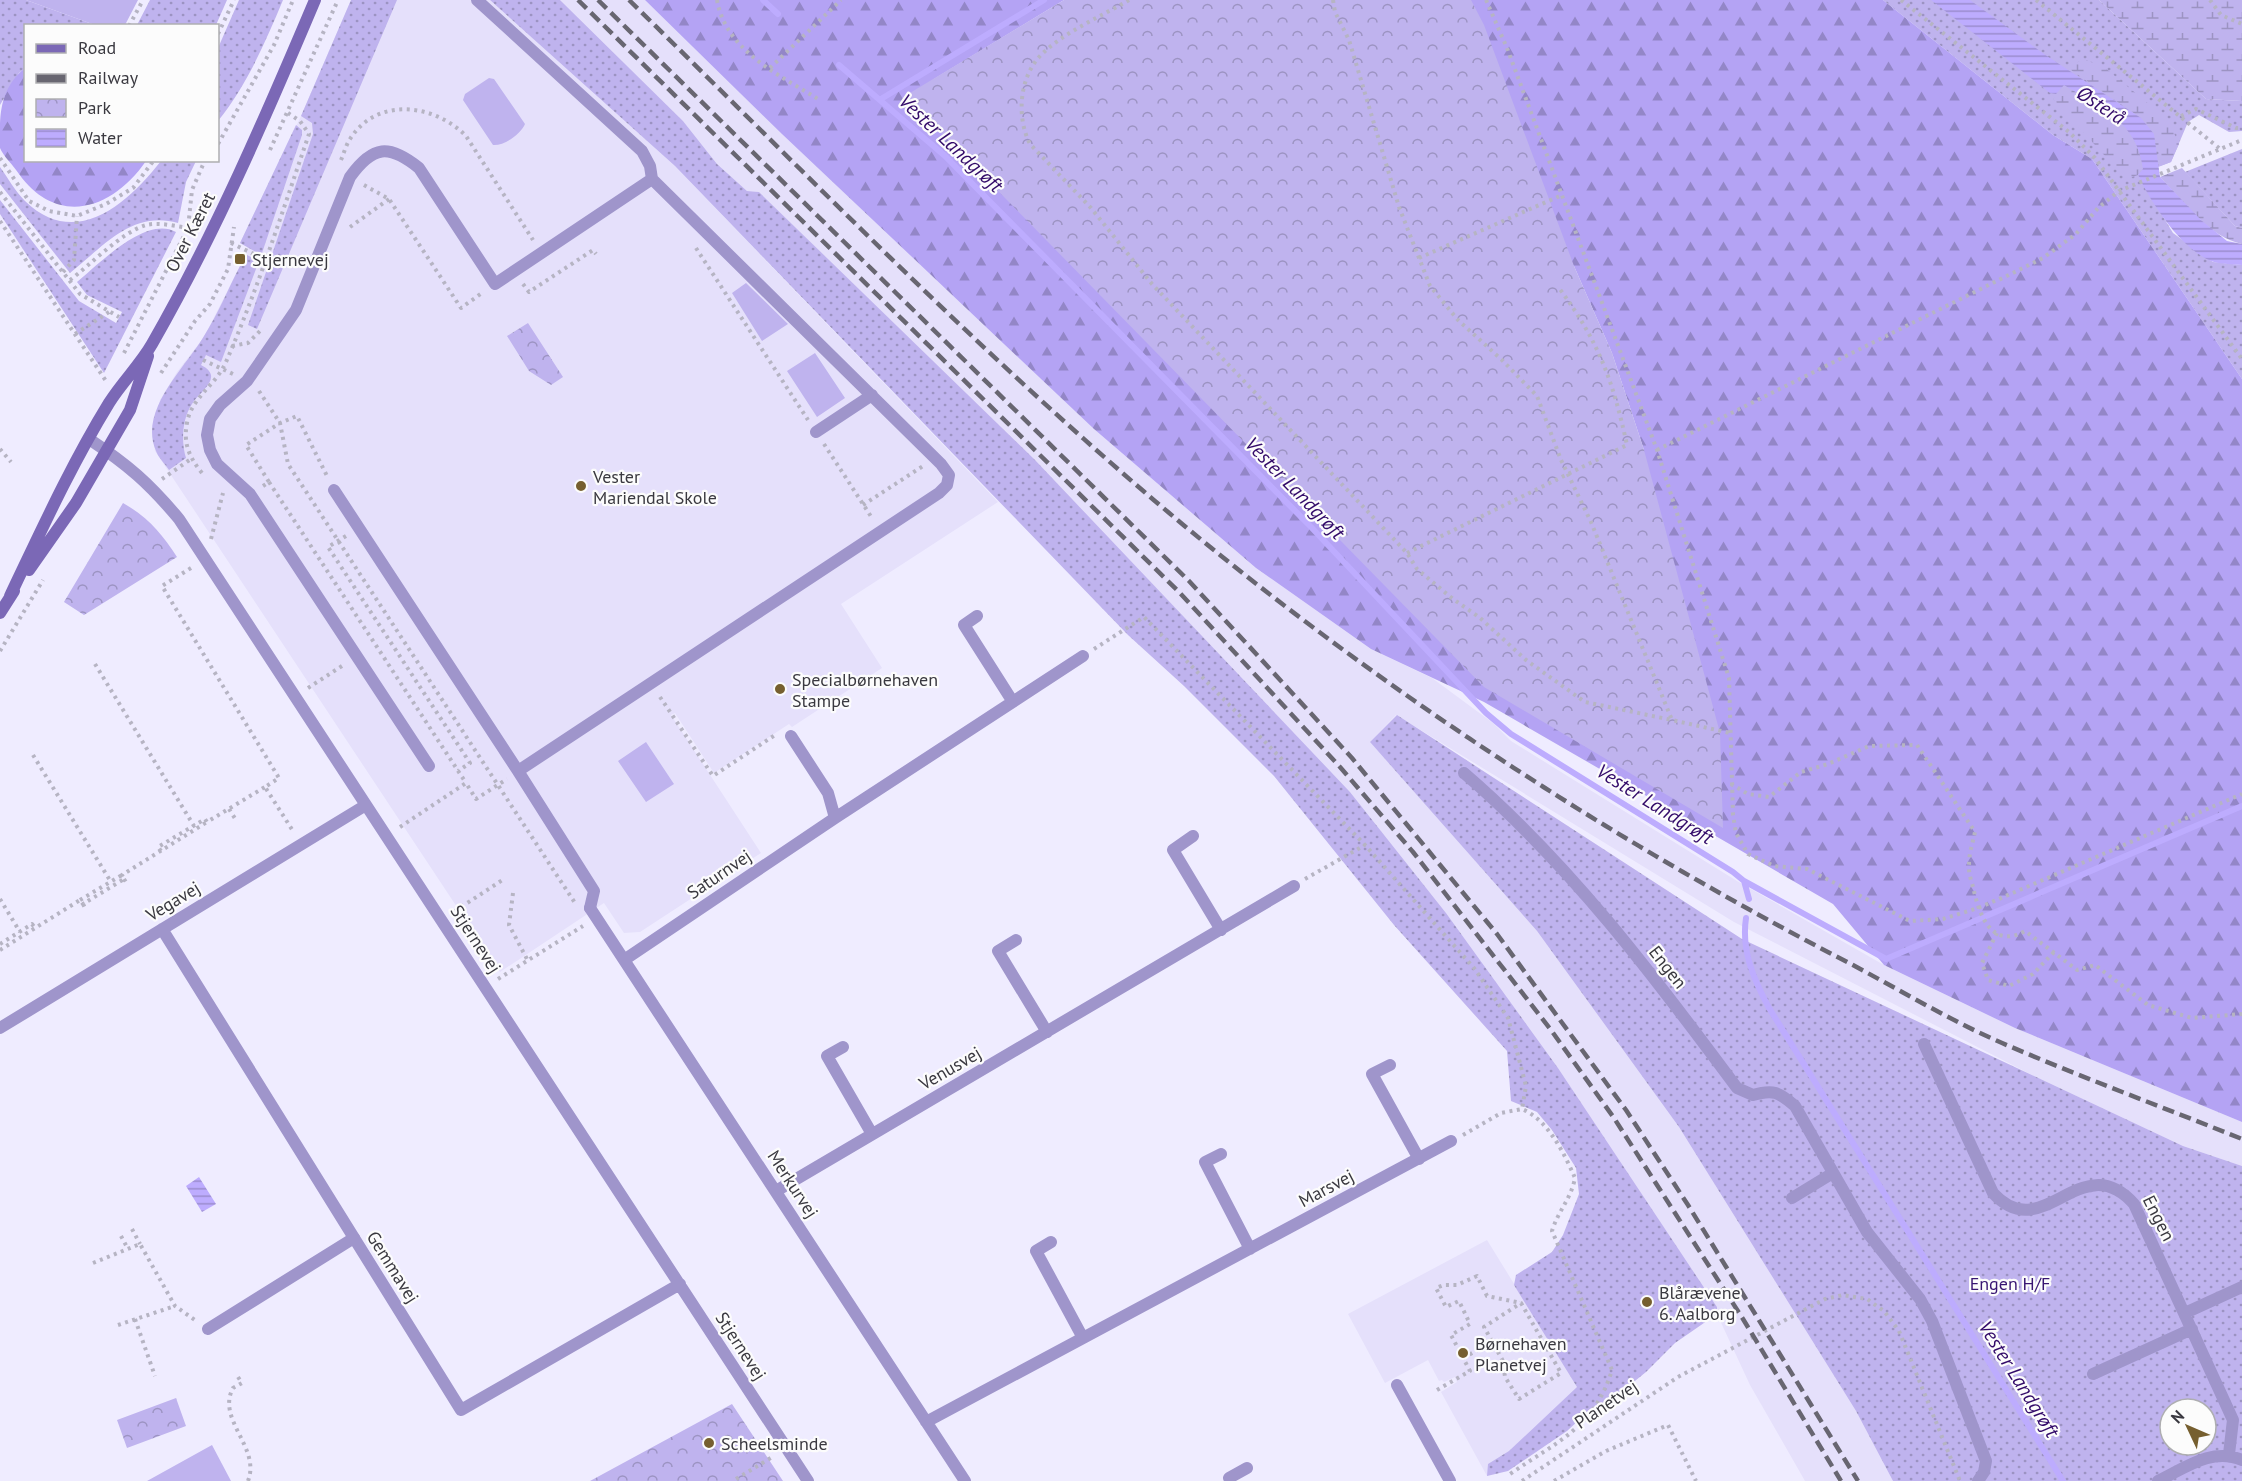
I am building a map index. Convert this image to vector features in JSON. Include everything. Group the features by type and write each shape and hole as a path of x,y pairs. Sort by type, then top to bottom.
{"main road":[{"name":"Over Kæret","path":"10,596 58,494 110,402 151,346 224,205 272,102 315,0"},
{"name":"Over Kæret","path":"0,613 76,503 130,410 151,346"}],"street":[{"path":"477,0 642,152 650,166 652,179 872,395 949,475 947,485 939,493 518,771"},
{"path":"429,766 250,494 217,464 210,450 207,435 210,419 220,405 247,381 296,310 351,177 362,160 377,151 391,151 418,168 495,284 652,179"},
{"path":"816,432 872,395"},
{"name":"Stjernevej","path":"89,440 151,486 179,519 808,1481"},
{"path":"334,490 594,891 593,913"},
{"path":"977,616 964,625 1013,702"},
{"name":"Saturnvej","path":"624,960 834,818 1083,656"},
{"path":"791,736 828,793 834,818"},
{"name":"Engen","path":"1464,773 1534,836 1624,939 1737,1088 1752,1095 1770,1090 1779,1092 1795,1106 1867,1232 1920,1299 1932,1321 1986,1461 1978,1481"},
{"name":"Vegavej","path":"0,1028 366,805"},
{"path":"1193,837 1173,850 1221,930"},
{"name":"Venusvej","path":"776,1191 1294,886"},
{"name":"Merkurvej","path":"593,913 965,1481"},
{"name":"Gemmavej","path":"162,929 460,1410 680,1284"},
{"path":"1016,940 998,951 1047,1032"},
{"name":"Engen","path":"1924,1044 1993,1193 2002,1203 2016,1210 2031,1210 2091,1185 2106,1184 2122,1191 2134,1204 2233,1420 2229,1454"},
{"path":"843,1047 827,1056 872,1134"},
{"path":"1389,1065 1372,1074 1419,1159"},
{"name":"Marsvej","path":"926,1422 1451,1141"},
{"path":"1221,1154 1205,1162 1250,1248"},
{"path":"1792,1197 1833,1173"},
{"path":"208,1329 354,1238"},
{"path":"1051,1242 1036,1251 1083,1338"},
{"path":"2185,1313 2242,1287"},
{"path":"2093,1374 2192,1329"},
{"path":"1396,1385 1450,1481"},
{"path":"2158,1481 2211,1455 2229,1454 2242,1460"},
{"path":"1231,1481 1229,1478 1247,1468"}],"path":[{"path":"130,24 143,0"},
{"path":"219,32 234,0"},
{"path":"219,142 274,45 293,0"},
{"path":"222,369 266,260 309,134 300,121 288,113 338,0"},
{"path":"717,0 723,24 741,47 818,99"},
{"path":"770,68 841,0"},
{"path":"1130,0 1055,44 1035,62 1022,100 1024,132 1039,156 1091,208 1152,284 1407,553 1418,569 1453,599 1479,617 1526,660 1585,702 1730,733"},
{"path":"1333,0 1335,12 1349,40 1399,207 1430,286 1458,320 1537,396 1561,460 1570,474 1672,720"},
{"path":"1486,0 1500,28 1657,450 1729,678 1731,784 1736,832 1748,854 1774,866 1807,869 1910,921 1943,919 1978,908 2242,794"},
{"path":"1901,0 2069,132 2095,158 2242,359"},
{"path":"2036,0 2219,148"},
{"path":"2210,0 2221,15 2242,24"},
{"path":"495,284 461,308 389,199 337,170 350,138 361,127 377,116 393,110 414,108 431,112 452,122 466,136 541,253"},
{"path":"2181,117 2196,110 2236,129 2242,128"},
{"path":"1657,450 2043,258 2076,234 2098,208 2128,186 2242,140"},
{"path":"0,158 29,201 49,210 77,216 133,189 153,162"},
{"path":"119,364 188,228 192,190 204,162"},
{"path":"0,192 88,301 119,317"},
{"path":"1419,258 1562,195"},
{"path":"350,226 389,199"},
{"path":"63,272 74,260 77,216"},
{"path":"0,221 104,378"},
{"path":"70,280 132,231 146,225 160,224 188,228"},
{"path":"158,378 195,321 210,304 228,269 234,227"},
{"path":"690,238 871,517"},
{"path":"231,243 266,260"},
{"path":"514,271 529,292 594,250 596,254"},
{"path":"1407,553 1627,445 1615,389 1586,324 1559,288"},
{"path":"75,334 109,312"},
{"path":"232,346 248,343 265,324"},
{"path":"203,360 247,381 261,393 280,423 288,464 574,903 593,913 528,961 485,987"},
{"path":"108,384 113,374"},
{"path":"334,490 297,416 280,423 246,445 476,799 497,785"},
{"path":"0,448 11,462"},
{"path":"863,505 935,458"},
{"path":"151,486 191,459"},
{"path":"250,494 269,482"},
{"path":"0,950 123,877 160,851 279,778 162,586 205,559 223,493"},
{"path":"349,534 328,547 470,763 458,771"},
{"path":"1083,656 1144,617 1365,845 1473,968 1508,1018 1526,1086 1522,1109"},
{"path":"295,697 357,656"},
{"path":"95,664 194,826"},
{"path":"651,683 713,776 786,728 791,736"},
{"path":"1731,784 1748,794 1769,797 1801,772 1828,764 1869,746 1917,745 1975,832 1968,866 1978,908 1984,921 1997,933 2015,937 2025,931 2077,970 2095,965 2148,1005 2192,1018 2242,1014"},
{"path":"33,754 111,882"},
{"path":"400,827 466,783"},
{"path":"265,787 301,844"},
{"path":"229,809 236,820"},
{"path":"160,851 158,848 205,819 207,822"},
{"path":"1294,886 1365,845"},
{"path":"82,902 111,882 123,877"},
{"path":"123,877 128,885"},
{"path":"442,920 504,879"},
{"path":"513,893 509,924 528,961"},
{"path":"0,899 20,932"},
{"path":"82,902 86,910"},
{"path":"0,944 32,924 35,928"},
{"path":"1997,933 1982,963 1988,980 2009,986 2033,974 2054,952"},
{"path":"1451,1141 1501,1113 1522,1109 1541,1121 1575,1178 1572,1195 1556,1219 1552,1231 1612,1370 1605,1393 1592,1414 1574,1430 1510,1474"},
{"path":"132,1229 175,1306 208,1329"},
{"path":"121,1236 128,1249"},
{"path":"93,1263 140,1244"},
{"path":"1437,1390 1470,1371 1451,1335 1470,1324 1459,1301 1446,1307 1436,1288 1444,1285 1457,1285 1477,1276 1487,1296 1521,1303 1561,1373 1519,1399 1505,1377 1503,1361 1485,1330 1486,1325 1521,1303"},
{"name":"Planetvej","path":"1522,1481 1711,1357 1813,1304 1843,1295 1856,1296 1874,1304 1891,1319 1899,1331 1960,1481"},
{"path":"118,1324 175,1306"},
{"path":"135,1319 155,1376"},
{"path":"1463,1358 1492,1342"},
{"path":"238,1377 242,1383 231,1391 230,1402 235,1430 252,1460 249,1481"},
{"path":"1554,1481 1606,1451 1668,1425 1696,1481"},
{"path":"735,1480 786,1448"}],"shaded area":[{"name":"Vester Mariendal Skole","path":"351,0 490,0 675,166 998,502 841,604 882,668 792,727 789,724 714,773 675,713 671,715 761,853 640,932 624,933 604,903 500,972 155,451 153,438 160,400 177,372 204,337 240,266 243,266 247,247 240,243 301,116"},
{"path":"560,0 645,0 1094,429 1256,568 1371,649 1432,678 1493,723 1511,741 1737,881 1884,965 2015,1028 2242,1122 2242,1166 2183,1146 2032,1075 1734,922 1396,715 1370,742 1537,931 1679,1127 1856,1411 1893,1481 1805,1481 1750,1385 1717,1314 1717,1307 1558,1068 1446,913 1350,792 1034,460 759,192 747,191 717,164 683,121"},
{"name":"Børnehaven Planetvej","path":"1487,1240 1587,1402 1509,1466 1487,1476 1441,1392 1457,1382 1455,1377 1444,1382 1439,1381 1428,1360 1385,1383 1348,1314"}],"green space":[{"path":"0,0 26,0 92,24 24,24 24,69 19,73 0,105"},
{"path":"26,0 138,0 126,24 92,24"},
{"path":"150,0 227,0 216,24 138,24"},
{"path":"239,0 283,0 247,78 219,120 219,46"},
{"path":"351,0 397,0 257,329 248,325 313,134 312,123 301,116"},
{"path":"490,0 560,0 683,121 717,164 747,191 759,192 1035,460 1350,792 1446,913 1558,1068 1717,1307 1717,1314 1675,1343 1646,1372 1614,1398 1591,1409 1567,1431 1508,1471 1487,1476 1488,1464 1509,1451 1577,1387 1514,1285 1516,1275 1552,1252 1563,1235 1579,1194 1576,1168 1552,1130 1537,1112 1511,1101 1507,1051 1394,925 1274,776 1184,686 1128,635 675,166"},
{"path":"645,0 1064,0 934,79 1460,0 1883,0 2053,135 2092,159 2242,379 2242,1122 2015,1028 1884,965 1833,904 1484,702 1371,649 1256,568 1094,429 782,134","holes":["1283,199 1574,266 1612,353 1644,450"]},
{"path":"1064,0 1471,0 1484,25 1574,266 1612,353 1644,450 1720,733 1723,828 1484,687 905,96"},
{"path":"1883,0 2099,0 2206,99 2242,101 2242,131 2229,132 2199,115 2188,122 2171,162 2138,175 2173,233 2213,262 2242,265 2242,379 2092,159 2053,135"},
{"path":"2099,0 2242,0 2242,101 2206,99"},
{"path":"2083,59 2104,67 2168,120 2179,144 2171,162 2160,166 2159,152 2141,118 2068,68"},
{"path":"24,69 24,162 145,162 133,178 118,191 85,206 68,206 51,201 34,191 0,148 0,120 3,103 8,88"},
{"path":"489,78 494,79 525,124 512,139 497,145 493,145 463,100 465,94"},
{"path":"2064,84 2104,109 2125,127 2139,152 2143,169 2138,175 2126,179 2053,99"},
{"path":"296,125 302,130 302,135 262,253 258,253 240,243"},
{"path":"2242,149 2242,228 2235,226 2185,172"},
{"path":"160,162 196,162 186,182 178,223 162,220 133,226 107,242 70,273 0,184 0,167 25,201 44,215 63,221 81,221 99,216 133,192"},
{"path":"2182,168 2235,226 2242,228 2242,244 2218,234 2208,226 2160,177"},
{"path":"0,200 79,301 116,323 122,312 87,295 77,282 110,254 137,236 151,230 164,229 176,232 104,373 0,214"},
{"path":"245,254 259,261 221,362 206,355 201,365 211,374 211,379 192,404 184,423 183,445 186,458 169,470 157,453 152,436 153,420 166,390 209,328 240,266 243,266"},
{"path":"746,283 788,324 762,341 732,293"},
{"path":"528,323 563,377 551,385 529,371 507,336"},
{"path":"815,353 845,398 817,417 787,371"},
{"path":"123,503 154,527 177,557 84,615 64,602"},
{"name":"Engen H/F","path":"1397,715 1742,939 2183,1146 2242,1166 2242,1481 1893,1481 1856,1411 1679,1127 1537,931 1370,742"},
{"path":"646,742 674,784 646,802 618,761"},
{"path":"176,1398 186,1426 127,1448 117,1420"},
{"name":"Scheelsminde","path":"732,1404 783,1481 590,1481"},
{"path":"212,1445 231,1481 147,1481"}],"water":[{"name":"Østerå","path":"1931,0 1970,0 2044,54 2141,118 2154,134 2160,177 2201,220 2227,241 2242,244 2242,265 2214,262 2202,257 2169,225 2138,175 2143,169 2133,139 2115,118 2064,85 2056,94 2050,93"},
{"path":"199,1177 216,1204 202,1212 186,1186"}],"waterway":[{"name":"Vester Landgrøft","path":"763,0 778,14"},
{"path":"881,99 1044,0"},
{"name":"Vester Landgrøft","path":"839,65 945,156 1311,527 1486,713 1511,734 1733,872 1744,881 1749,899"},
{"path":"1744,881 1886,959 2242,806"},
{"name":"Vester Landgrøft","path":"1746,918 1747,954 1758,987 1769,1008 2063,1481"}],"railway":[{"path":"578,0 1179,592 1340,767 1413,852 1551,1030 1614,1118 1743,1319 1841,1481"},
{"path":"598,0 1189,581 1352,758 1497,934 1626,1110 1688,1205 1858,1481"},
{"path":"629,0 918,285 1066,423 1220,555 1369,669 1524,775 1684,873 1766,919 1968,1027 2009,1046 2242,1139"}],"place":[{"name":"Stjernevej","path":"240,259"},
{"name":"Vester Mariendal Skole","path":"581,486"},
{"name":"Specialbørnehaven Stampe","path":"780,689"},
{"name":"Blårævene 6. Aalborg","path":"1647,1302"},
{"name":"Børnehaven Planetvej","path":"1463,1353"},
{"name":"Scheelsminde","path":"709,1443"}]}
